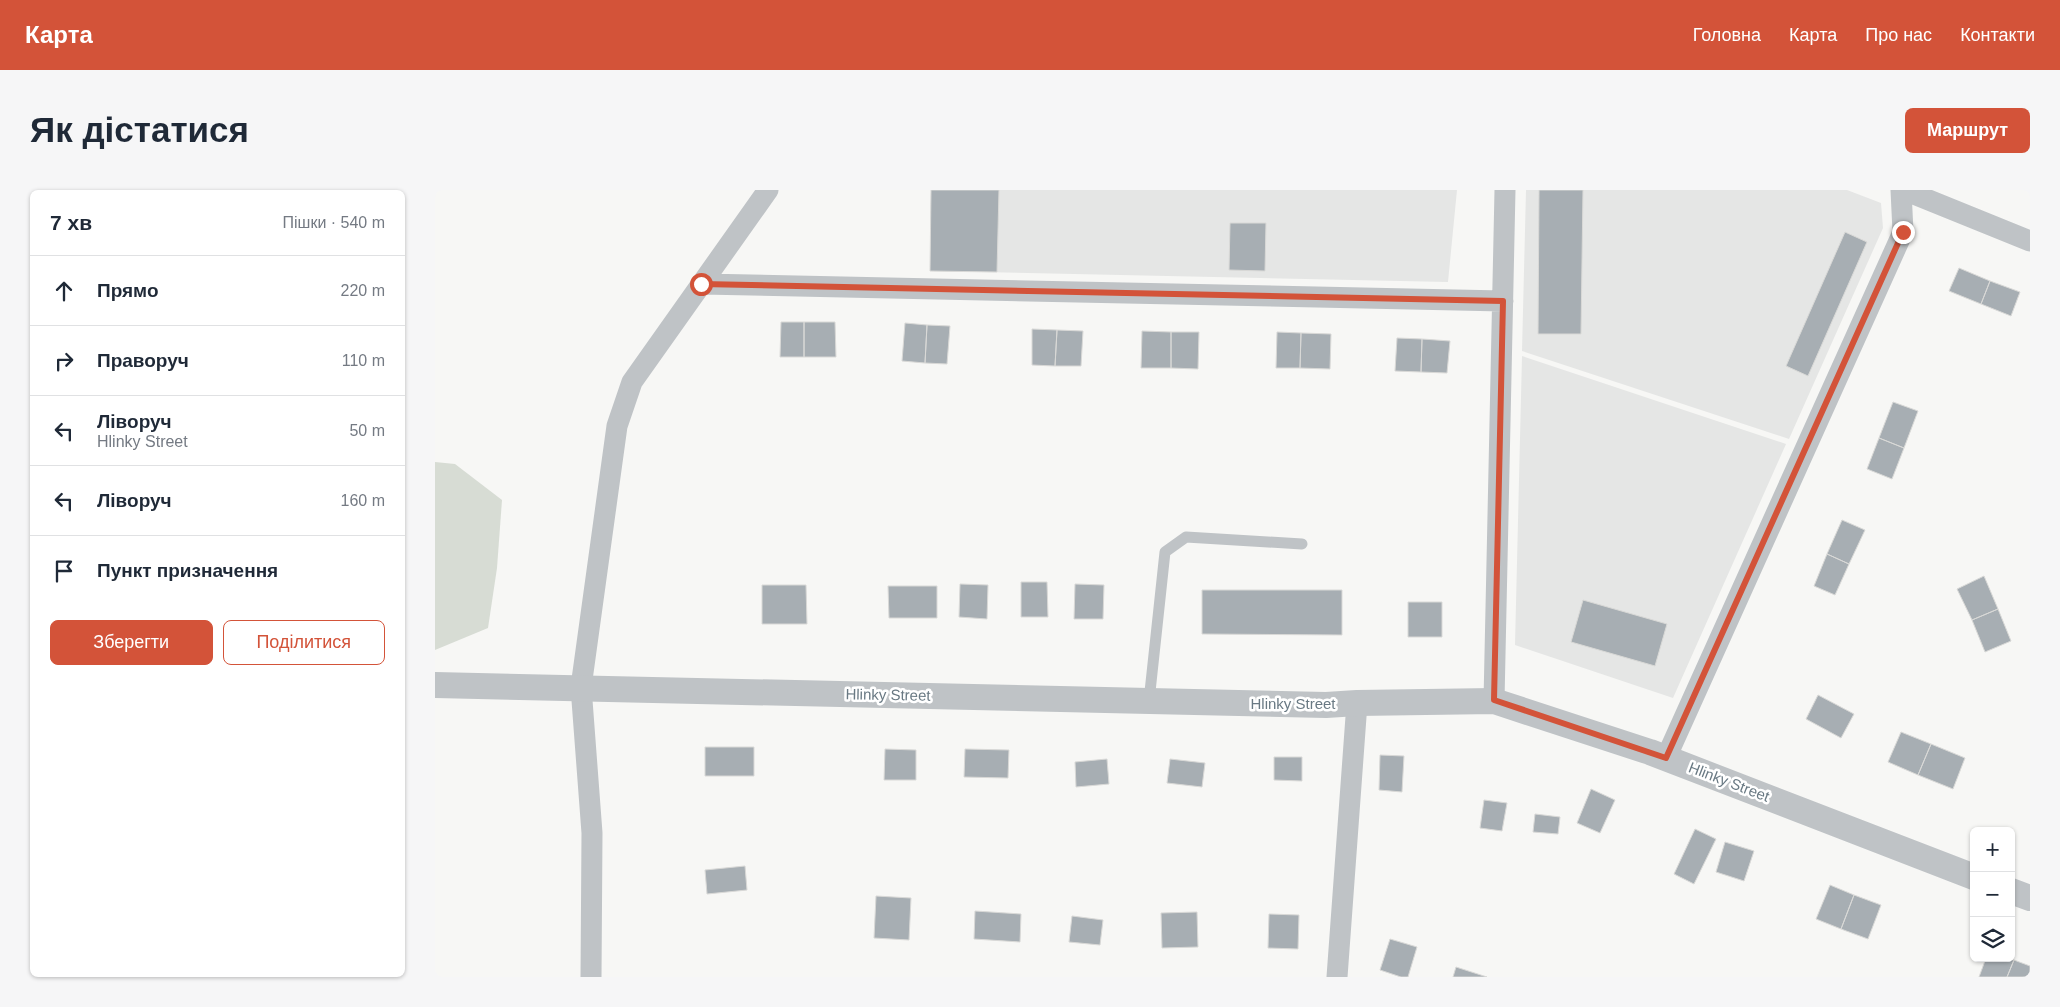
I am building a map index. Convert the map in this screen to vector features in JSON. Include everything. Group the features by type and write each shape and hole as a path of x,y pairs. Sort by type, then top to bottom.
{"street":[{"path":"591,977 592,833 581,687 617,426 632,382 768,190"},
{"path":"1494,700 1505,190"},
{"path":"1666,758 1903,232 1902,190 2030,241"},
{"path":"701,284 1503,301"},
{"name":"Hlinky Street","path":"435,685 1326,705 1494,700 1666,758 1970,874"},
{"path":"1337,977 1357,703"},
{"path":"2015,892 2030,898"}],"lane":[{"path":"1149,701 1165,552 1186,537 1302,544"}],"shaded area":[{"path":"931,190 1457,190 1448,282 930,271"},
{"path":"1526,190 1847,190 1881,203 1883,228 1789,439 1522,351"},
{"path":"1522,356 1786,444 1673,698 1515,645"},
{"path":"435,462 455,464 502,500 497,568 488,628 435,650"}],"building":[{"path":"931,190 999,190 997,272 930,271"},
{"path":"1539,190 1583,190 1581,334 1538,334"},
{"path":"1230,223 1266,223 1265,271 1229,270"},
{"path":"1845,232 1867,242 1808,376 1786,366"},
{"path":"1959,268 1990,281 1981,304 1949,291"},
{"path":"1990,281 2020,292 2011,316 1981,304"},
{"path":"781,322 804,322 804,357 780,357"},
{"path":"804,322 835,322 836,357 804,357"},
{"path":"905,323 927,325 925,363 902,361"},
{"path":"927,325 950,326 947,364 925,363"},
{"path":"1032,329 1057,330 1055,366 1032,365"},
{"path":"1057,330 1083,331 1081,366 1055,366"},
{"path":"1142,331 1171,332 1171,368 1141,368"},
{"path":"1171,332 1199,332 1198,369 1171,368"},
{"path":"1277,332 1301,333 1300,368 1276,368"},
{"path":"1301,333 1331,334 1330,369 1300,368"},
{"path":"1397,338 1422,339 1421,372 1395,371"},
{"path":"1422,339 1450,341 1447,373 1421,372"},
{"path":"1893,402 1918,411 1904,448 1879,438"},
{"path":"1879,438 1904,448 1892,479 1867,469"},
{"path":"1842,520 1865,530 1849,564 1827,554"},
{"path":"1827,554 1849,564 1835,595 1814,586"},
{"path":"1984,576 1998,609 1972,620 1957,589"},
{"path":"1021,582 1047,582 1048,617 1021,617"},
{"path":"960,584 988,585 987,619 959,617"},
{"path":"1075,584 1104,585 1103,619 1074,619"},
{"path":"762,585 806,585 807,624 762,624"},
{"path":"888,586 937,586 937,618 889,618"},
{"path":"1202,590 1342,590 1342,635 1202,634"},
{"path":"1583,600 1667,624 1655,666 1571,642"},
{"path":"1408,602 1442,602 1442,637 1408,637"},
{"path":"1998,609 2011,641 1985,652 1972,620"},
{"path":"1818,695 1854,714 1841,738 1806,719"},
{"path":"1901,732 1931,744 1918,775 1888,762"},
{"path":"1931,744 1965,758 1953,789 1918,775"},
{"path":"705,747 754,747 754,776 705,776"},
{"path":"885,749 916,750 916,780 884,780"},
{"path":"965,749 1009,750 1008,778 964,777"},
{"path":"1380,755 1404,756 1402,792 1379,790"},
{"path":"1274,757 1302,757 1302,781 1274,780"},
{"path":"1107,759 1109,784 1076,787 1075,762"},
{"path":"1170,759 1205,763 1202,787 1167,783"},
{"path":"1591,789 1615,800 1600,833 1577,823"},
{"path":"1484,800 1507,803 1502,831 1480,828"},
{"path":"1535,814 1560,817 1558,834 1533,832"},
{"path":"1695,829 1716,839 1694,884 1674,874"},
{"path":"1725,842 1754,851 1744,881 1716,872"},
{"path":"745,866 747,890 707,894 705,870"},
{"path":"1830,885 1854,895 1841,929 1816,919"},
{"path":"1854,895 1881,905 1868,939 1841,929"},
{"path":"876,896 911,898 909,940 874,938"},
{"path":"975,911 1021,914 1020,942 974,939"},
{"path":"1197,912 1198,947 1162,948 1161,913"},
{"path":"1269,914 1299,915 1298,949 1268,948"},
{"path":"1072,916 1103,920 1100,945 1069,942"},
{"path":"1390,939 1417,947 1408,977 1401,977 1380,970"},
{"path":"2015,960 2030,966 2030,977 2007,977"},
{"path":"1985,962 2013,962 2007,977 1979,977"},
{"path":"1456,967 1487,977 1453,977"}],"route":[{"path":"701,284 1503,301 1494,700 1666,758 1903,232"}]}
